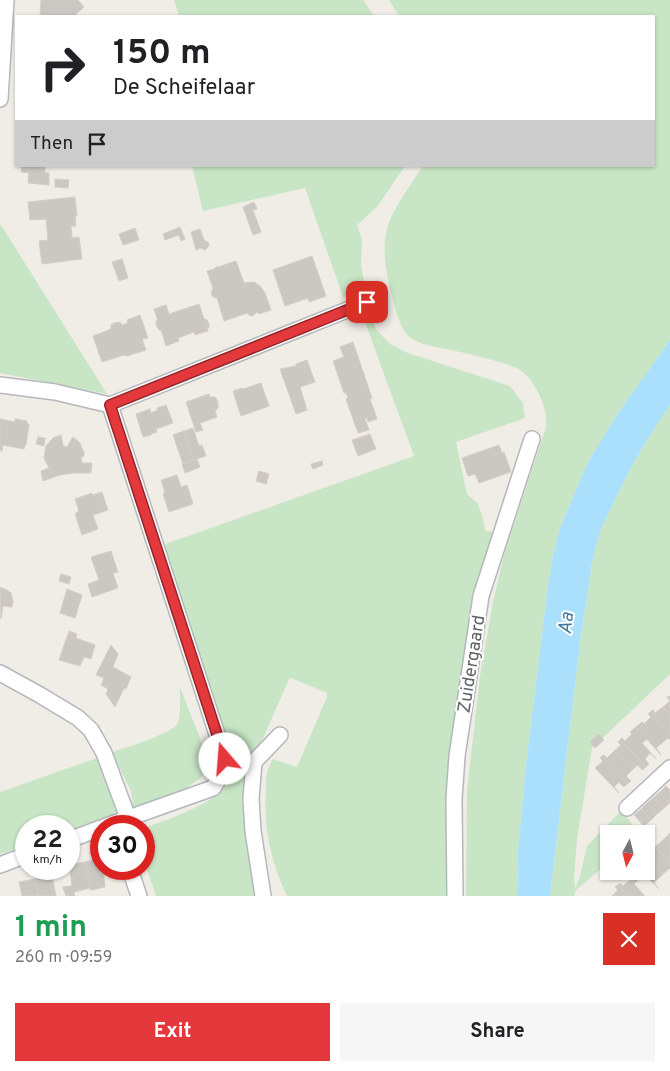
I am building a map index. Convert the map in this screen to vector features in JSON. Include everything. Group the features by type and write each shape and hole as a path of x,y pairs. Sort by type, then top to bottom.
{"street":[{"path":"0,99 6,0"},
{"path":"0,386 55,392 110,405 367,302"},
{"path":"110,405 225,759 224,770 213,788 145,815"},
{"name":"Zuidergaard","path":"454,896 454,799 457,756 481,596 532,439"},
{"path":"0,674 78,718 91,730 104,753 125,815"},
{"path":"263,896 253,831 251,799 254,762 280,735"},
{"path":"627,808 670,768"},
{"path":"0,865 15,859"},
{"path":"134,880 139,896"}],"green space":[{"path":"174,0 363,0 373,15 179,15"},
{"path":"389,0 670,0 670,340 618,413 587,464 560,528 548,586 526,765 518,851 517,896 466,896 467,791 480,676 493,602 504,555 546,427 546,413 536,388 520,370 486,358 423,344 414,340 406,333 399,319 390,286 385,257 385,238 393,213 422,167 655,167 655,15 398,15"},
{"path":"192,167 404,167 377,207 357,225 362,239 361,264 364,282 354,295 343,297 305,188 203,211"},
{"path":"1,225 107,394 0,373"},
{"path":"372,320 376,329 390,344 408,353 510,386 523,403 525,418 456,442 467,494 478,504 485,531 495,532 459,746 449,896 287,896 269,844 265,803 267,773 272,759 297,767 327,697 327,693 291,678 258,750 250,781 270,896 156,896 151,880 155,880 155,824 193,809 217,795 225,787 231,774 229,758 157,547 414,456 365,322"},
{"path":"670,405 670,674 592,748 577,839 575,889 587,846 600,833 600,870 575,891 575,896 550,896 580,643 593,557 601,529 628,473"},
{"path":"180,687 208,763 202,777 185,789 133,809 131,791 112,752 148,740 174,727 178,723 180,716"},
{"path":"100,757 118,808 115,815 90,815 90,825 80,828 80,815 15,815 15,849 0,854 0,792"},
{"path":"621,811 633,825 607,825"}],"water":[{"name":"Aa","path":"670,340 670,405 628,473 601,529 593,557 580,643 550,896 517,896 518,851 526,765 548,586 560,528 587,464 618,413"}],"building":[{"path":"41,0 78,0 84,7 76,15 40,15"},
{"path":"22,167 45,167 45,173 49,173 49,185 28,183 29,173 21,172"},
{"path":"55,179 69,180 68,188 55,187"},
{"path":"75,197 77,216 75,216 76,226 71,226 72,238 79,237 82,259 42,264 39,241 48,240 46,219 30,220 28,202"},
{"path":"254,202 257,209 253,210 261,232 253,235 243,207"},
{"path":"180,227 185,239 181,241 179,235 165,240 163,234"},
{"path":"135,228 139,240 123,245 119,234"},
{"path":"200,229 204,240 209,243 205,250 200,248 196,250 191,232"},
{"path":"312,256 326,296 309,302 308,298 285,306 273,270"},
{"path":"122,259 128,278 119,281 112,262"},
{"path":"236,261 244,283 254,282 260,286 265,293 271,310 259,314 257,312 253,316 247,313 224,321 217,298 211,294 213,288 207,271"},
{"path":"199,304 204,319 209,324 208,331 195,335 194,332 178,338 179,341 166,346 161,330 156,325 156,321 158,321 154,309 166,305 169,314"},
{"path":"140,315 148,338 142,339 146,350 102,362 93,336 111,329 111,325 114,323 120,322 122,325 128,323 127,320"},
{"path":"353,342 377,419 368,422 367,418 365,419 369,430 358,433 346,399 348,398 346,393 344,393 333,361 344,357 340,347"},
{"path":"307,360 315,382 300,387 307,410 296,414 280,369 296,366 296,364"},
{"path":"261,383 269,406 241,416 233,391"},
{"path":"209,394 210,397 215,397 218,402 218,408 215,411 217,417 200,423 203,430 196,432 186,402"},
{"path":"166,405 173,423 156,429 157,432 143,437 136,414 150,409 151,413 158,410 157,408"},
{"path":"0,419 15,422 15,419 27,421 27,424 29,424 24,449 3,445 2,451 0,451"},
{"path":"193,428 199,446 202,445 206,456 194,460 184,431"},
{"path":"184,431 194,460 183,464 173,435"},
{"path":"370,434 376,449 358,456 352,440"},
{"path":"61,435 63,446 67,447 73,437 80,443 84,453 84,456 81,457 82,463 92,463 91,473 60,475 43,481 41,471 49,468 44,458 46,446 53,438"},
{"path":"38,437 45,438 44,446 36,444"},
{"path":"499,445 502,453 504,452 511,472 479,483 475,474 468,476 462,458"},
{"path":"197,459 200,467 185,473 182,464"},
{"path":"322,461 323,465 313,469 311,464"},
{"path":"259,471 269,474 266,484 256,481"},
{"path":"177,475 181,487 187,485 193,504 169,512 161,480"},
{"path":"102,492 108,510 93,515 98,529 82,535 75,514 79,511 75,499 92,493 93,495"},
{"path":"111,551 118,572 113,573 118,588 92,597 88,584 99,580 91,557"},
{"path":"61,574 71,577 69,584 59,581"},
{"path":"0,587 11,593 13,601 12,607 3,606 1,619"},
{"path":"67,589 82,595 75,618 60,613"},
{"path":"69,631 77,634 76,638 95,645 91,659 84,657 80,666 59,660"},
{"path":"111,645 118,654 113,667 131,677 115,707 106,694 108,689 101,685 104,678 96,675"},
{"path":"670,701 670,715 663,707"},
{"path":"663,707 670,715 670,733 650,712 653,710 655,713"},
{"path":"650,712 670,733 670,740 668,738 656,748 661,755 636,727 642,722 644,724 651,717 648,714"},
{"path":"636,727 647,739 642,743 656,759 650,753 645,759 649,764 646,767 620,740 622,738 625,741 632,734 630,732"},
{"path":"599,734 604,740 595,748 590,742"},
{"path":"620,740 646,767 642,770 638,765 632,770 614,751 621,745 618,742"},
{"path":"614,751 632,770 626,776 631,781 627,784 602,756 604,755 607,758"},
{"path":"602,756 627,784 624,787 619,782 614,787 619,793 595,768 603,761 600,758"},
{"path":"666,786 670,790 670,803 660,792"},
{"path":"660,792 670,803 664,808 653,798"},
{"path":"653,798 664,808 657,814 647,803"},
{"path":"647,803 657,814 651,820 641,809"},
{"path":"641,809 651,820 643,825 634,815"},
{"path":"670,833 670,845 664,839"},
{"path":"664,839 670,845 670,864 655,847"},
{"path":"655,847 670,864 670,868 663,874 655,866"},
{"path":"90,861 90,880 104,880 105,887 91,890 85,862"},
{"path":"85,862 91,890 90,888 74,892 75,896 66,896 63,887 72,886 71,880 80,880 80,863"},
{"path":"655,866 663,874 654,883 659,889 650,880 655,880"},
{"path":"35,880 53,880 56,896 38,896"},
{"path":"35,880 38,896 22,896 19,882"},
{"path":"630,880 638,880 634,884 645,896 628,896 618,885 620,883 623,886"},
{"path":"618,885 628,896 612,896 618,890 615,887"}],"route":[{"path":"225,759 110,405 367,302"}]}
